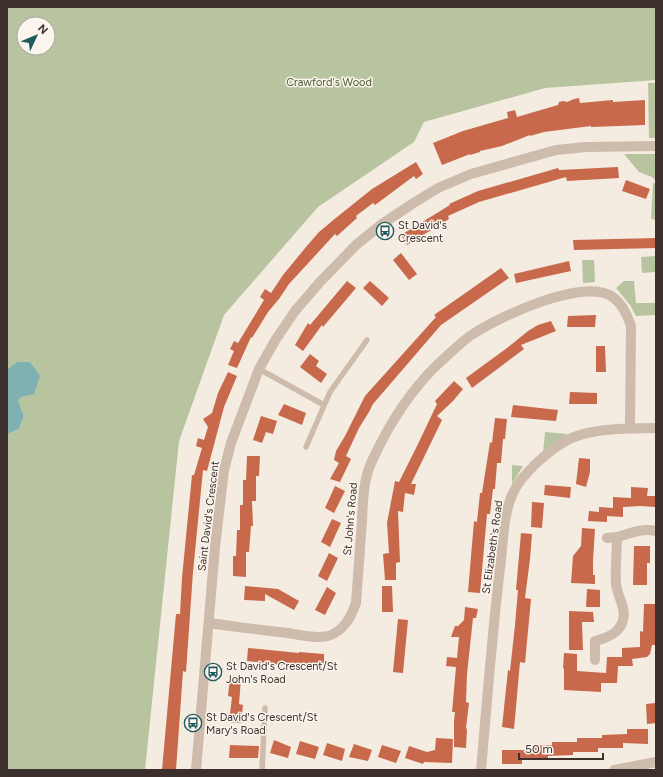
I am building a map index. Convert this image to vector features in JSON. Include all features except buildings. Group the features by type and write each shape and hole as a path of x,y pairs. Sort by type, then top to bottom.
{"street":[{"name":"Saint David's Crescent","path":"196,770 224,470 231,443 259,369 276,339 295,311 356,245 382,224 438,188 471,174 556,150 586,147 656,146"},
{"name":"St John's Road","path":"209,623 309,636 327,636 336,632 346,624 352,614 356,602 365,482 371,463 387,432 408,399 438,364 470,336 507,315 575,292 599,291 614,297 626,312 631,326 630,428"},
{"name":"St Elizabeth's Road","path":"481,770 493,630 507,514 513,492 528,473 545,457 564,442 574,437 630,428 656,428"},
{"path":"595,660 595,641 607,638 614,634 623,622 624,614 616,584 612,537 638,530 648,529 656,531"},
{"path":"614,770 656,762"}],"lane":[{"path":"306,447 330,392 367,340"},
{"path":"259,369 324,405"},
{"path":"262,770 265,708"}],"green space":[{"name":"Crawford's Wood","path":"7,7 656,7 656,80 545,88 424,122 414,142 318,207 224,315 179,441 145,770 7,770 7,434 19,429 24,416 17,401 21,397 17,362 7,369"},
{"path":"648,83 656,83 656,138 649,138"},
{"path":"624,154 656,154 656,181 652,177 639,172"},
{"path":"653,182 656,185 656,220 651,219"},
{"path":"655,256 655,272 642,273 641,257"},
{"path":"582,260 594,260 595,282 583,283"},
{"path":"624,281 634,281 636,303 656,303 656,315 636,316 630,305 616,288"},
{"path":"545,432 567,434 543,453"},
{"path":"512,465 523,466 512,484"}],"water":[{"path":"17,362 30,362 40,376 34,394 21,397 18,401 24,416 19,429 7,434 7,369"}],"place":[{"name":"St David's Crescent","path":"385,231"},
{"name":"St David's Crescent/St John's Road","path":"213,672"},
{"name":"St David's Crescent/St Mary's Road","path":"193,723"}]}
